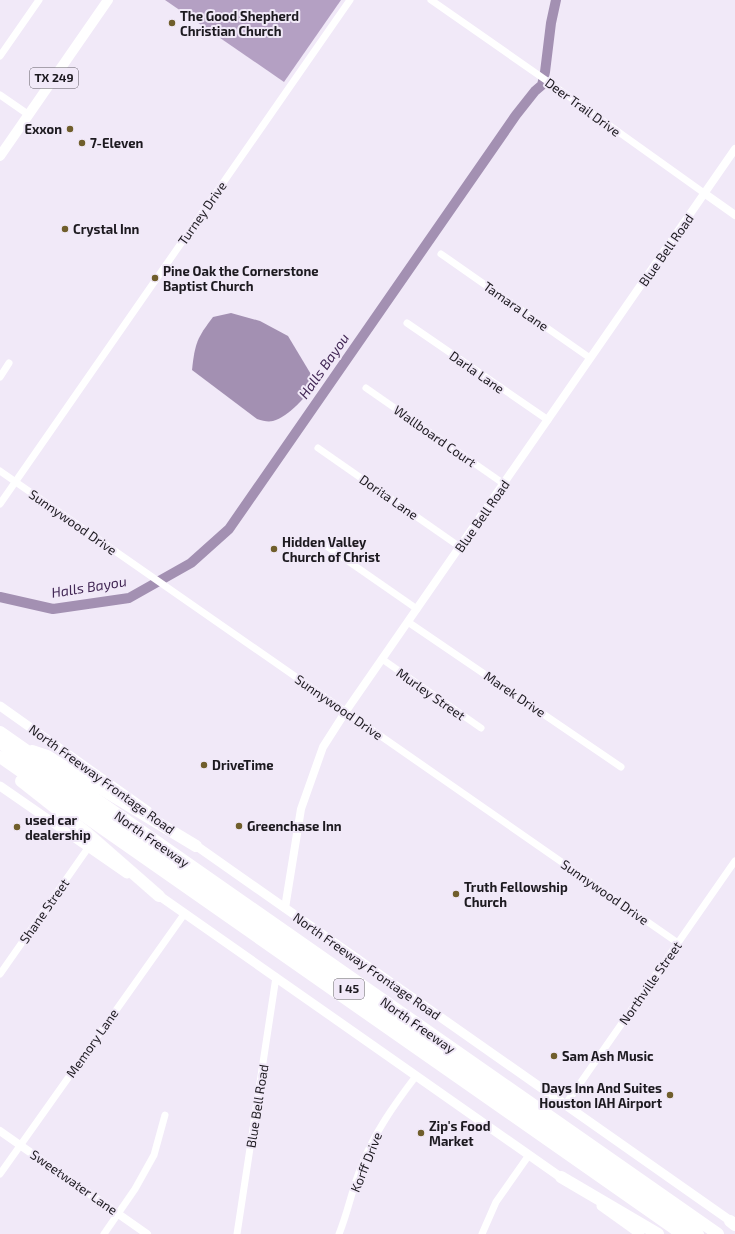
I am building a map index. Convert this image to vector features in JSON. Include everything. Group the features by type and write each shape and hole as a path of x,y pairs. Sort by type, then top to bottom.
{"highway":[{"name":"North Freeway","path":"0,732 718,1234"},
{"name":"North Freeway","path":"0,743 698,1234"},
{"path":"21,748 47,756 196,846"},
{"path":"0,758 13,774 87,833 159,896"},
{"name":"North Freeway","path":"0,758 682,1234"},
{"path":"561,1177 658,1234"}],"main road":[{"name":"TX 249","path":"0,156 108,0"},
{"name":"North Freeway Frontage Road","path":"0,706 196,846 733,1224"},
{"path":"0,786 88,848 185,913 640,1234"}],"street":[{"path":"0,56 39,0"},
{"name":"Turney Drive","path":"0,504 350,0"},
{"name":"Deer Trail Drive","path":"431,0 735,215"},
{"path":"0,95 29,115"},
{"name":"Blue Bell Road","path":"285,908 301,809 323,747 346,711 735,149"},
{"name":"Tamara Lane","path":"441,254 590,358"},
{"name":"Darla Lane","path":"407,323 548,420"},
{"path":"0,377 9,363"},
{"name":"Wallboard Court","path":"366,388 504,484"},
{"name":"Dorita Lane","path":"318,448 460,547"},
{"name":"Sunnywood Drive","path":"0,470 678,943"},
{"path":"322,543 417,609"},
{"name":"Marek Drive","path":"408,622 621,767"},
{"name":"Murley Street","path":"382,659 481,728"},
{"name":"Shane Street","path":"0,974 88,848"},
{"name":"Northville Street","path":"565,1105 735,861"},
{"name":"Memory Lane","path":"0,1174 185,913"},
{"name":"Blue Bell Road","path":"237,1234 276,978"},
{"name":"Korff Drive","path":"339,1234 360,1168 374,1138 391,1110 416,1076"},
{"path":"104,1234 135,1189 154,1155 165,1115"},
{"name":"Sweetwater Lane","path":"0,1131 147,1234"},
{"path":"482,1234 496,1202 529,1155"}],"shaded area":[{"path":"165,0 341,0 284,82"},
{"path":"231,313 260,321 288,336 315,381 303,399 279,419 273,421 263,421 257,419 192,370 194,353 203,330 213,317"}],"waterway":[{"name":"Halls Bayou","path":"0,597 53,609 129,598 191,563 229,529 516,115 535,91 542,85 556,0"}],"place":[{"name":"The Good Shepherd Christian Church","path":"172,23"},
{"name":"Exxon","path":"70,129"},
{"name":"7-Eleven","path":"82,143"},
{"name":"Crystal Inn","path":"65,229"},
{"name":"Pine Oak the Cornerstone Baptist Church","path":"155,278"},
{"name":"Hidden Valley Church of Christ","path":"274,549"},
{"name":"DriveTime","path":"204,765"},
{"name":"Greenchase Inn","path":"239,826"},
{"name":"used car dealership","path":"17,827"},
{"name":"Truth Fellowship Church","path":"456,894"},
{"name":"Sam Ash Music","path":"554,1056"},
{"name":"Days Inn And Suites Houston IAH Airport","path":"670,1095"},
{"name":"Zip's Food Market","path":"421,1133"}]}
